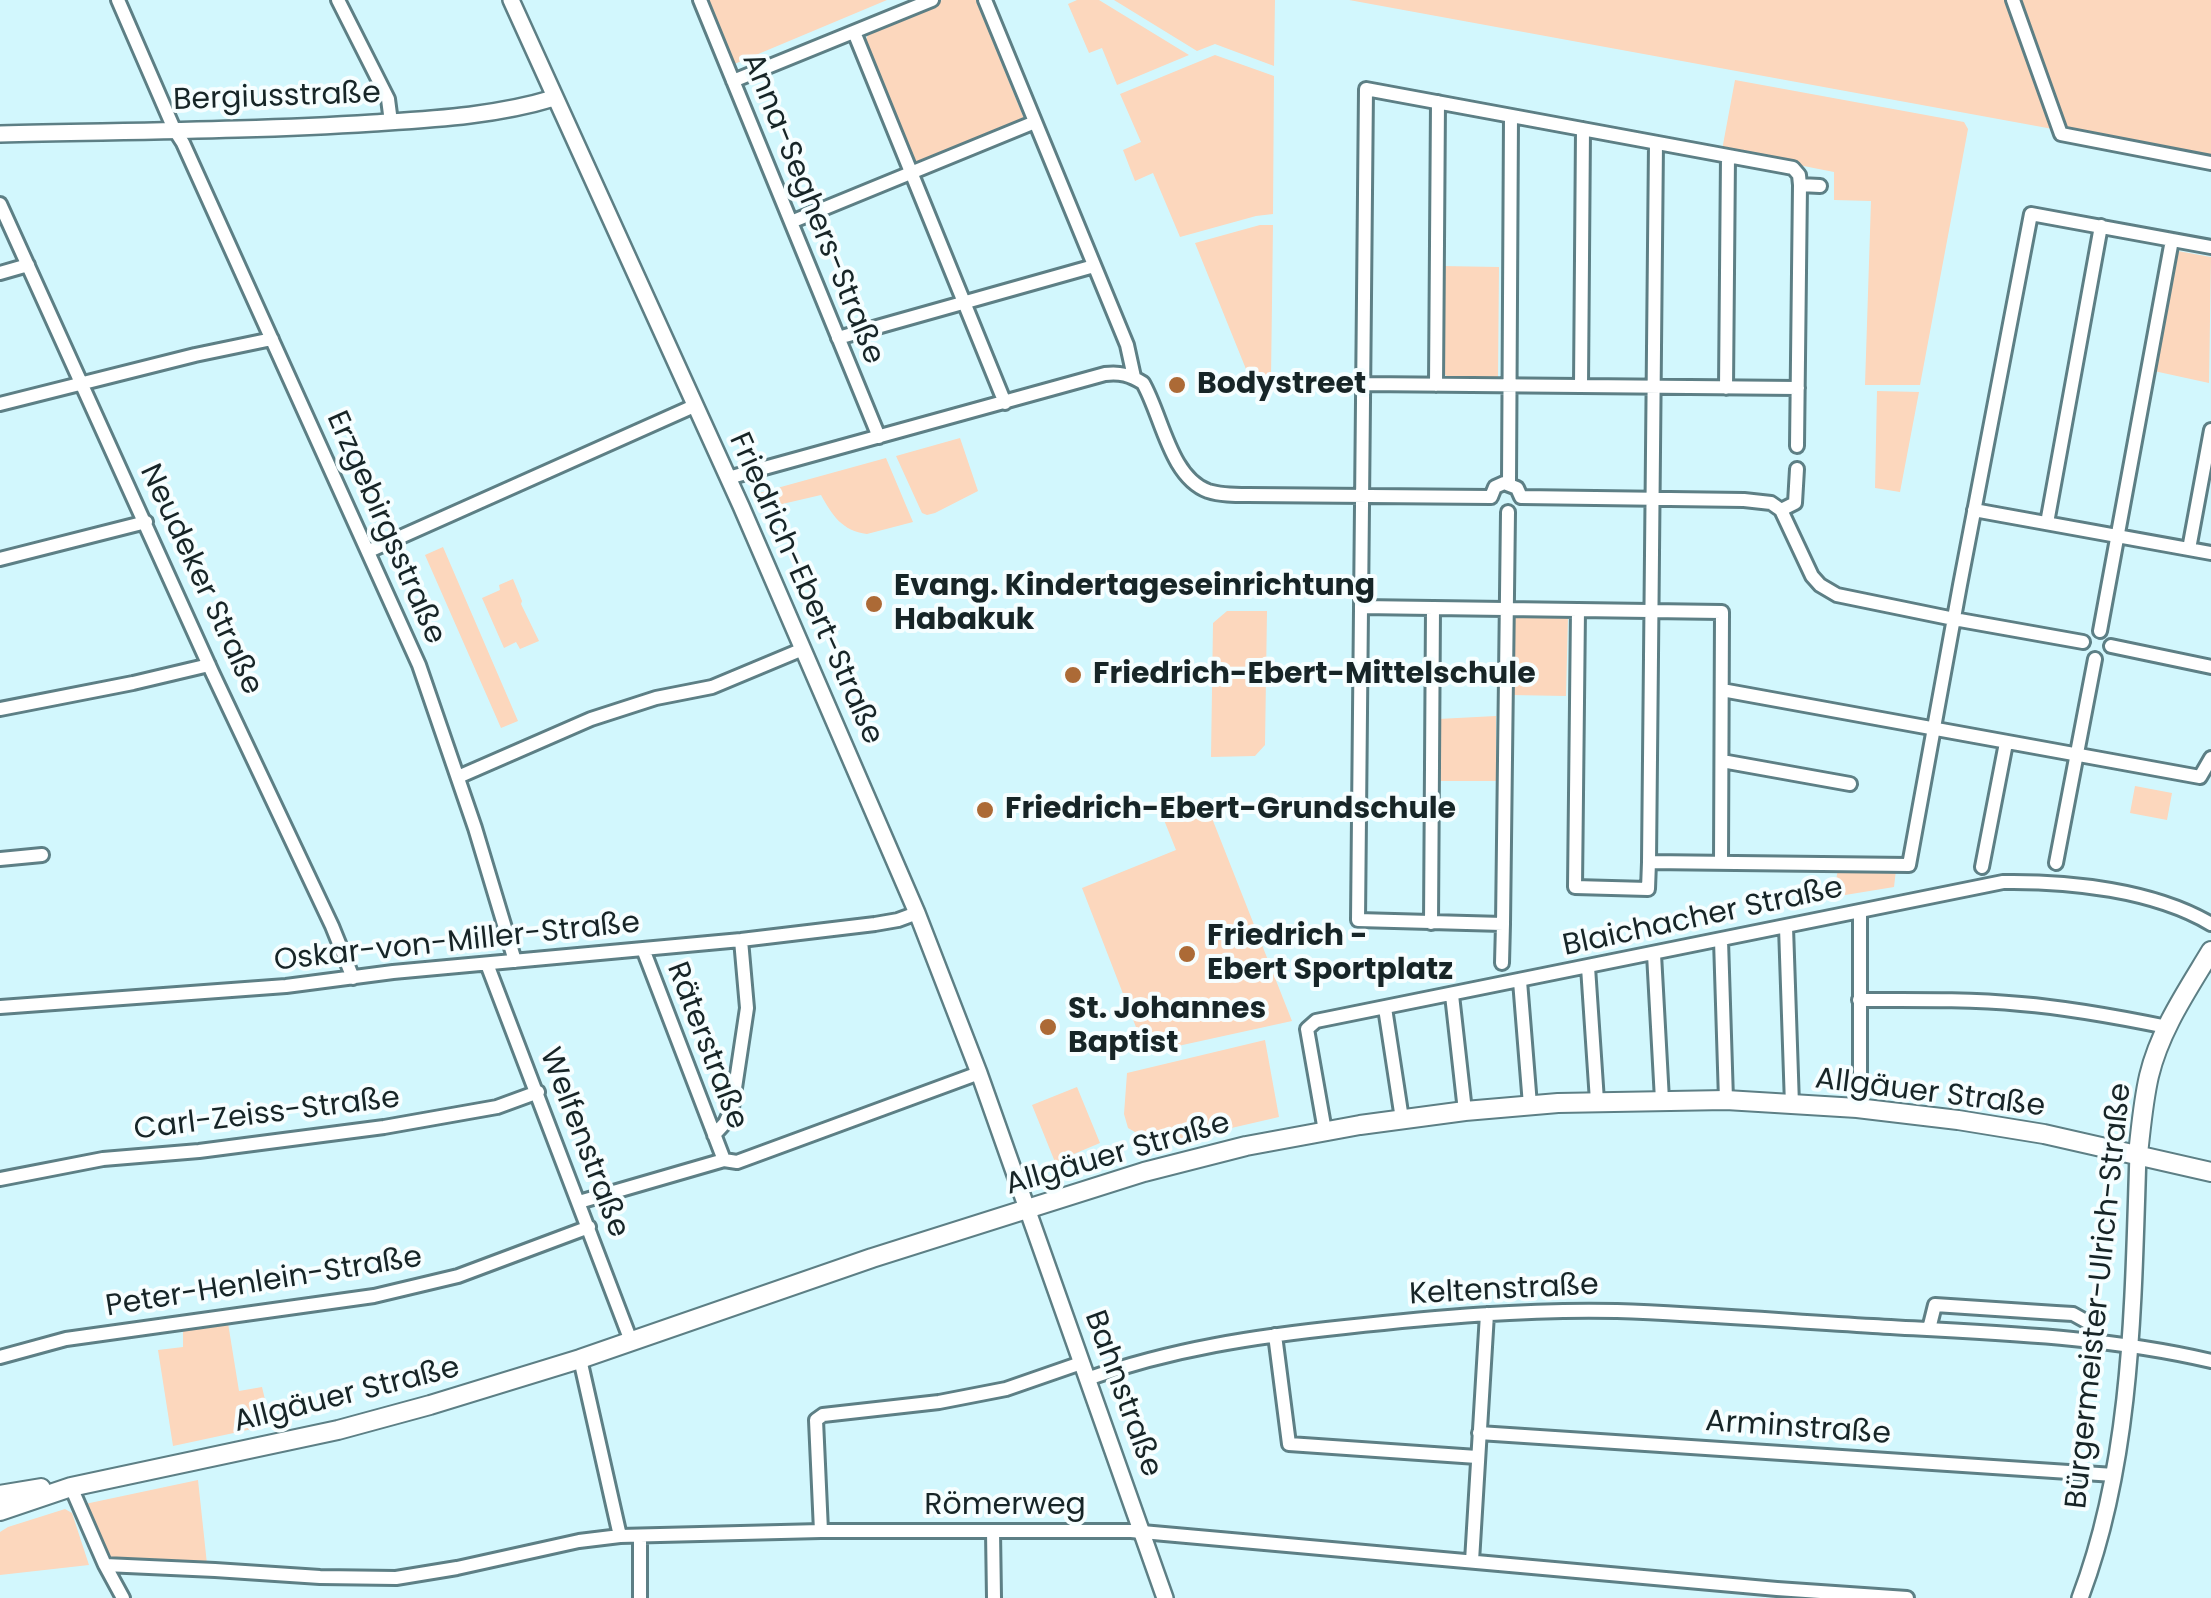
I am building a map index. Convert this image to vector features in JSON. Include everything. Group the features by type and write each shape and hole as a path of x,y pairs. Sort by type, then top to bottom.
{"main road":[{"name":"Bürgermeister-Ulrich-Straße","path":"2138,1154 2148,1078 2166,1027 2211,951"},
{"name":"Allgäuer Straße","path":"0,1511 71,1487 365,1423 580,1359 872,1258 1186,1160 1325,1130 1530,1105 1726,1100 1944,1118 2044,1134 2211,1172"},
{"name":"Allgäuer Straße","path":"0,1496 36,1488 71,1487"}],"street":[{"name":"Erzgebirgsstraße","path":"118,0 419,665 514,961"},
{"path":"338,0 388,99 391,122"},
{"name":"Friedrich-Ebert-Straße","path":"510,0 728,478 917,913 979,1073 1026,1210"},
{"name":"Anna-Seghers-Straße","path":"700,0 878,437"},
{"path":"733,81 932,0"},
{"path":"986,0 1128,349 1134,377"},
{"path":"2012,0 2061,134 2211,163"},
{"path":"854,32 1005,403"},
{"path":"1503,924 1358,920 1366,89 1793,168 1800,185 1797,446"},
{"name":"Bergiusstraße","path":"0,134 391,122 478,114 554,98"},
{"path":"1436,385 1438,102"},
{"path":"1509,483 1511,116"},
{"path":"791,222 1035,122"},
{"path":"1581,386 1583,129"},
{"path":"1578,610 1575,887 1648,889 1656,143"},
{"path":"1726,388 1728,156"},
{"path":"1800,185 1820,186"},
{"name":"Neudeker Straße","path":"0,204 209,665 327,914 352,978"},
{"path":"1649,862 1909,865 2031,214 2211,247"},
{"path":"2047,523 2100,226"},
{"path":"2100,631 2172,240"},
{"path":"0,273 28,266"},
{"path":"838,338 1094,266"},
{"path":"0,404 272,338"},
{"path":"728,478 1118,372 1143,383 1177,463 1186,478 1199,487 1221,494 1491,496"},
{"path":"1363,384 1798,388"},
{"path":"369,552 694,406"},
{"path":"2189,549 2211,430"},
{"path":"1781,510 1795,503 1797,470"},
{"path":"1509,483 1518,488 1518,506 1508,512 1497,510 1492,492 1499,484 1509,483"},
{"path":"1521,498 1772,503 1781,510 1806,566 1820,586 1837,595 2084,642"},
{"path":"1974,510 2211,554"},
{"path":"1502,963 1508,512"},
{"path":"0,559 146,522"},
{"path":"1361,607 1722,612 1721,864"},
{"path":"1431,923 1433,608"},
{"path":"2100,631 2109,636 2112,646 2104,657 2094,659 2086,653 2084,642 2088,634 2100,631"},
{"path":"2112,646 2211,667"},
{"path":"458,777 592,719 656,698 712,687 803,648"},
{"path":"2056,863 2094,659"},
{"path":"0,710 209,665"},
{"path":"1722,690 2200,777 2211,758"},
{"path":"1982,867 2006,743"},
{"path":"1722,761 1850,784"},
{"path":"0,859 42,854"},
{"name":"Blaichacher Straße","path":"1325,1130 1307,1029 1316,1021 2003,882 2054,882 2145,899 2184,910 2211,924"},
{"path":"1857,1108 1860,911"},
{"name":"Oskar-von-Miller-Straße","path":"0,1007 286,986 741,940 875,924 917,913"},
{"path":"1786,926 1792,1105"},
{"path":"714,1135 725,1124 732,1108 747,1008 741,940"},
{"path":"1720,940 1726,1100"},
{"name":"Räterstraße","path":"643,949 724,1160"},
{"path":"1654,954 1662,1100"},
{"name":"Welfenstraße","path":"487,964 632,1341"},
{"path":"1588,967 1597,1102"},
{"path":"1520,981 1530,1105"},
{"path":"1452,994 1466,1110"},
{"path":"1858,1000 2022,1004 2166,1027"},
{"path":"1385,1008 1402,1119"},
{"path":"580,1202 724,1160 736,1162 979,1073"},
{"name":"Carl-Zeiss-Straße","path":"0,1179 103,1159 384,1128 497,1107 538,1092"},
{"name":"Bürgermeister-Ulrich-Straße","path":"2080,1598 2096,1557 2114,1476 2128,1346 2138,1154"},
{"name":"Bahnstraße","path":"1026,1210 1166,1598"},
{"name":"Peter-Henlein-Straße","path":"0,1358 66,1339 372,1296 458,1276 589,1227"},
{"path":"1930,1329 1935,1305 2056,1312 2072,1314 2091,1324 2098,1342"},
{"name":"Keltenstraße","path":"820,1531 816,1420 823,1415 938,1402 1275,1335 1486,1314 1615,1311 2098,1342 2211,1361"},
{"path":"1472,1561 1486,1314"},
{"path":"1275,1335 1289,1444 1477,1457"},
{"path":"580,1359 620,1536"},
{"name":"Arminstraße","path":"1479,1433 2114,1476"},
{"path":"71,1487 124,1598"},
{"name":"Römerweg","path":"106,1565 396,1578 620,1536 820,1531 1143,1533 1907,1598"},
{"path":"993,1531 994,1598"},
{"path":"640,1536 640,1598"}],"shaded area":[{"path":"705,0 887,0 732,65"},
{"path":"942,0 976,0 1025,121 916,166 864,45 869,31"},
{"path":"1099,0 1189,55 1117,85 1102,48 1089,53 1068,4"},
{"path":"1114,0 1275,0 1274,66 1215,44 1197,51"},
{"path":"1349,0 2211,0 2211,158"},
{"path":"1215,55 1274,76 1273,214 1180,237 1153,173 1135,181 1123,150 1141,142 1120,94"},
{"path":"1735,80 1964,122 1968,129 1920,385 1865,385 1871,201 1834,200 1834,172 1722,150"},
{"path":"1273,225 1271,378 1250,379 1195,243"},
{"path":"2178,251 2211,257 2209,383 2154,371"},
{"path":"1442,266 1499,267 1498,378 1457,380 1441,369"},
{"path":"1877,391 1919,392 1900,492 1875,488"},
{"path":"960,438 978,491 935,513 922,513 896,456"},
{"path":"886,458 913,522 867,534 839,521 821,495 765,508 759,493"},
{"path":"443,547 518,721 501,728 425,555"},
{"path":"513,579 539,641 520,649 516,642 504,648 482,598"},
{"path":"1227,611 1267,611 1265,745 1255,756 1211,757 1213,623"},
{"path":"1520,615 1568,617 1566,696 1510,695 1512,621"},
{"path":"1496,716 1496,781 1437,781 1438,719"},
{"path":"2135,786 2172,793 2167,820 2130,813"},
{"name":"Friedrich - Ebert Sportplatz","path":"1206,803 1292,1021 1146,1053 1082,888 1176,850 1164,820"},
{"path":"1838,869 1896,870 1894,887 1833,897"},
{"path":"1265,1040 1279,1117 1145,1148 1142,1136 1128,1128 1124,1114 1127,1073"},
{"path":"1077,1087 1100,1143 1055,1162 1032,1105"},
{"path":"228,1323 239,1391 262,1387 271,1425 173,1446 158,1350 183,1347 183,1330"},
{"path":"198,1480 207,1564 109,1559 85,1504"},
{"path":"65,1509 72,1513 89,1565 0,1575 0,1532"}],"place":[{"name":"Bodystreet","path":"1177,385"},
{"name":"Evang. Kindertageseinrichtung Habakuk","path":"874,604"},
{"name":"Friedrich-Ebert-Mittelschule","path":"1073,675"},
{"name":"Friedrich-Ebert-Grundschule","path":"985,810"},
{"name":"Friedrich - Ebert Sportplatz","path":"1187,954"},
{"name":"St. Johannes Baptist","path":"1048,1027"}]}
